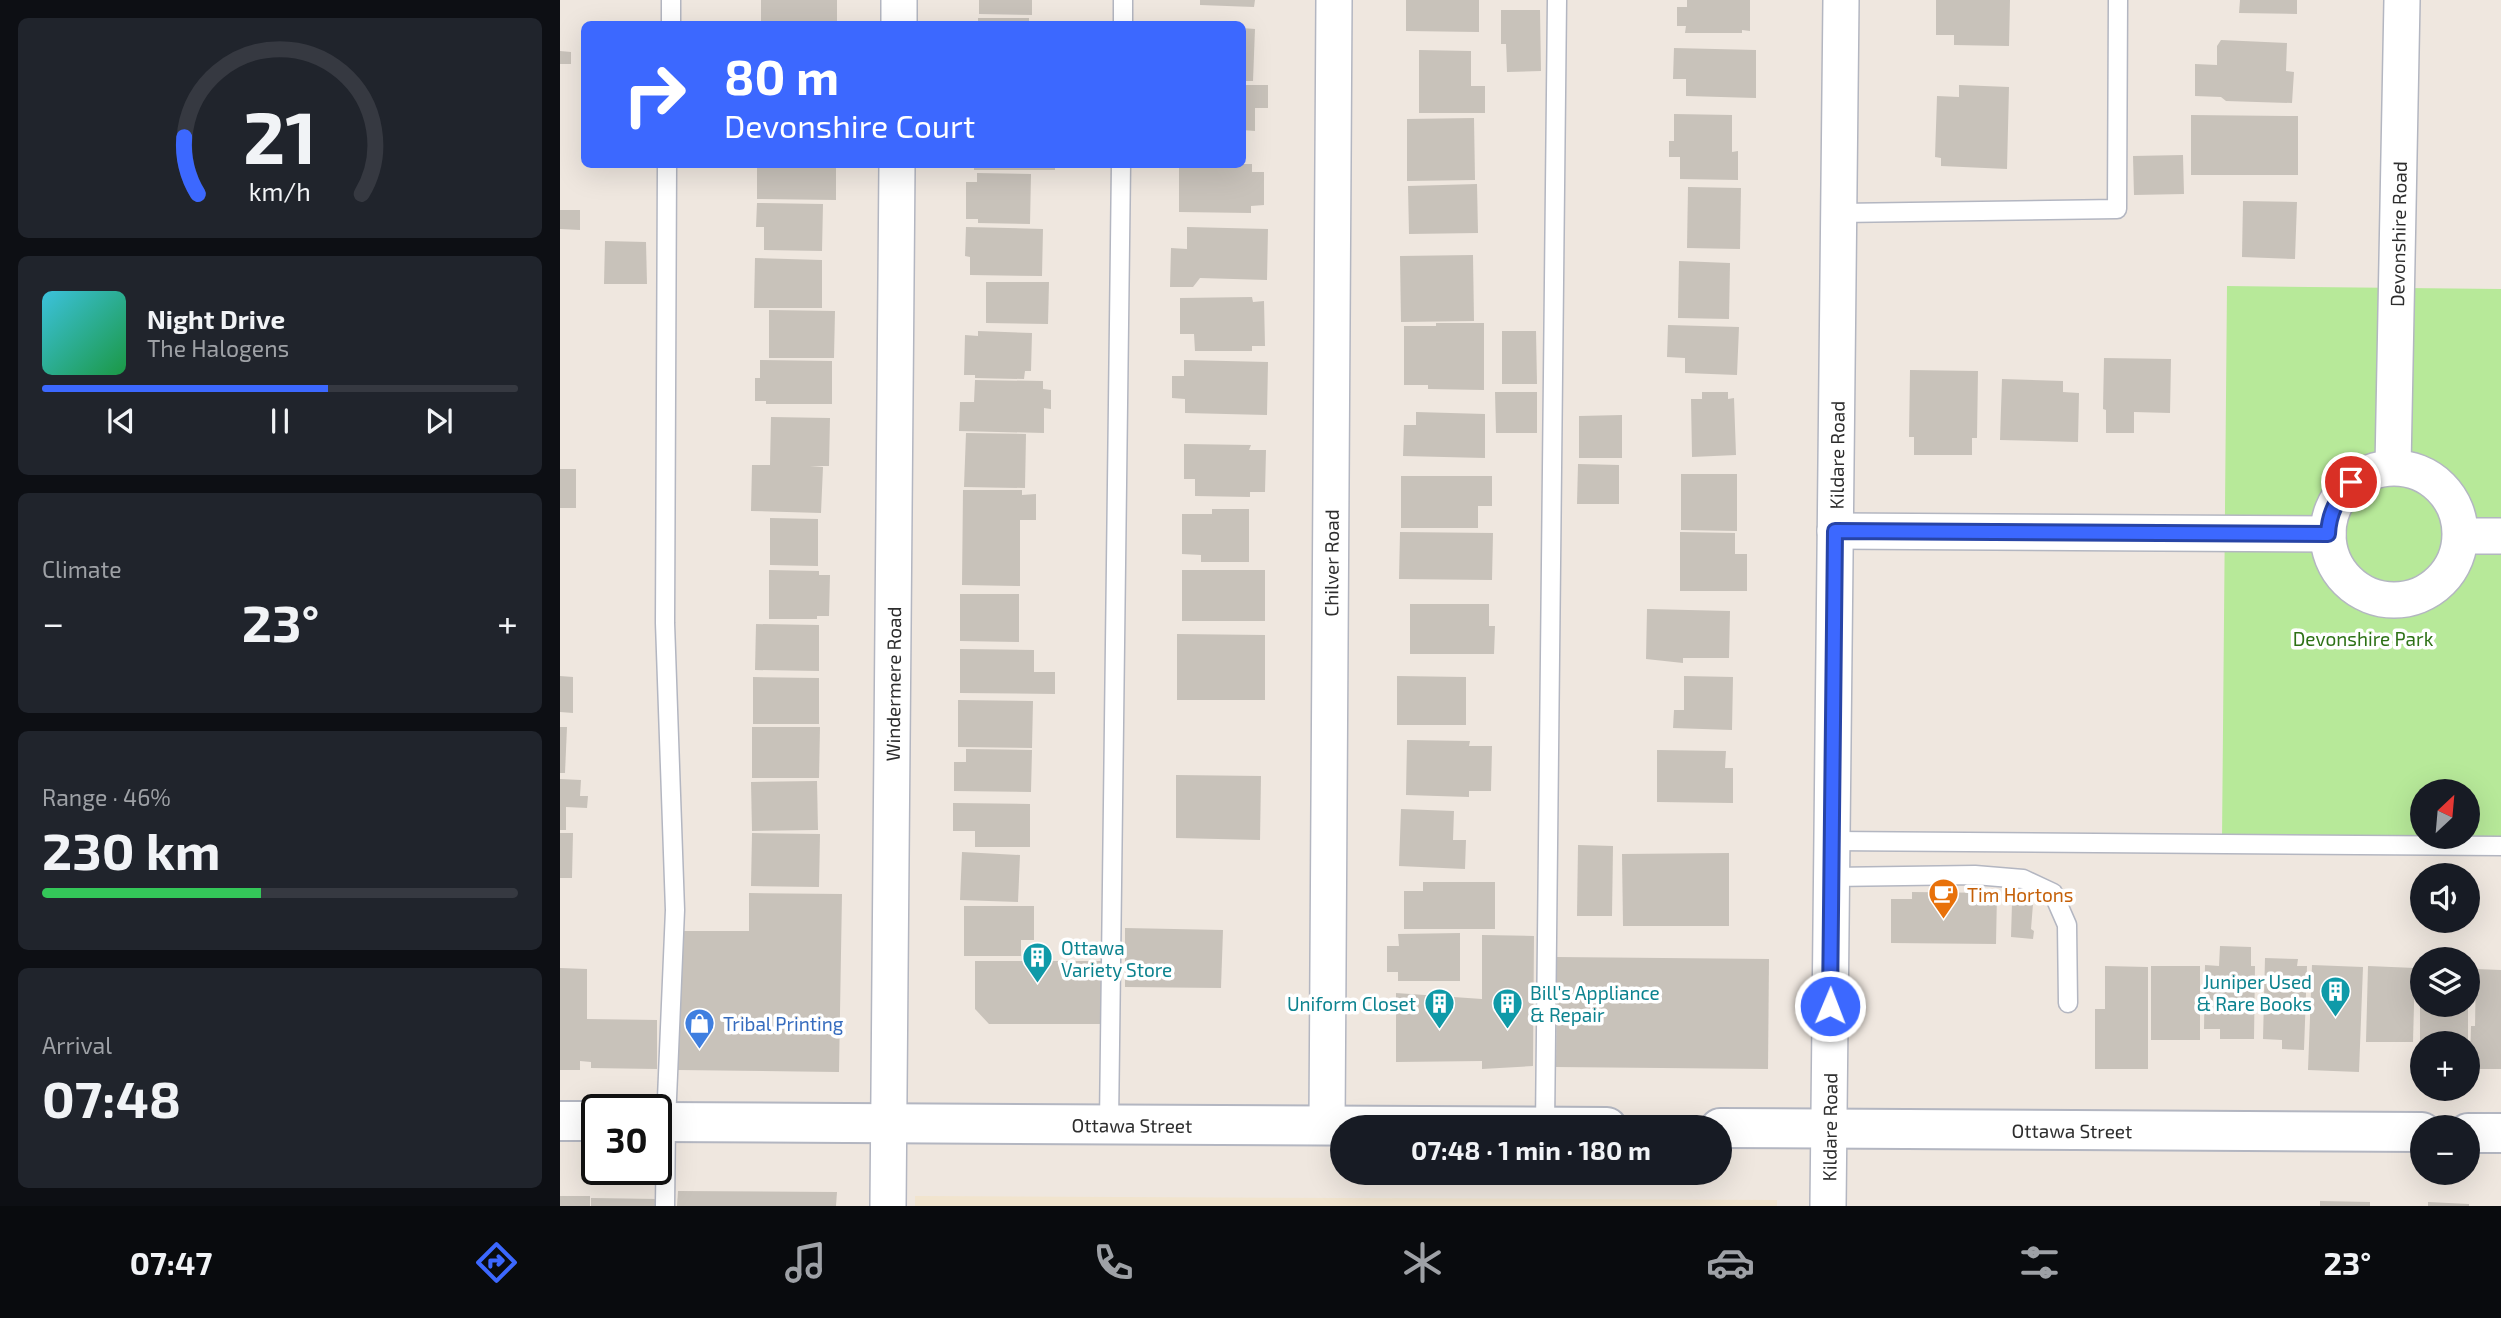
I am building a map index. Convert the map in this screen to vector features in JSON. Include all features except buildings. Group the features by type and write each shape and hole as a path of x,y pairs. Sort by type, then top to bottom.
{"street":[{"path":"899,0 899,21"},
{"name":"Chilver Road","path":"1327,1125 1334,0"},
{"name":"Kildare Road","path":"1828,1206 1841,0"},
{"name":"Devonshire Road","path":"2393,467 2402,0"},
{"name":"Windermere Road","path":"888,1206 897,168"},
{"path":"2393,467 2414,470 2434,480 2449,496 2458,515 2461,536 2457,557 2447,576 2431,590 2411,599 2390,601 2369,596 2350,584 2335,566 2328,544 2328,534 2328,521 2336,500 2351,482 2371,471 2393,467"},
{"path":"1835,531 2328,534"},
{"path":"2461,536 2501,536"},
{"path":"560,1121 581,1121"},
{"name":"Ottawa Street","path":"672,1122 1330,1125"},
{"name":"Ottawa Street","path":"1732,1128 2410,1132"},
{"path":"2480,1133 2501,1133"}],"lane":[{"path":"671,0 671,21"},
{"path":"1123,0 1123,21"},
{"path":"1545,1115 1557,0"},
{"path":"1840,213 2116,209 2118,0"},
{"path":"663,1094 674,910 665,623 667,168"},
{"path":"1109,1124 1121,168"},
{"path":"1832,841 2501,846"},
{"path":"1832,877 1975,875 2023,879 2053,893 2067,925 2068,1003"},
{"path":"664,1185 665,1206"}],"shaded area":[{"path":"915,1196 1777,1200 1777,1206 915,1206"}],"green space":[{"name":"Devonshire Park","path":"2227,286 2501,289 2501,844 2480,844 2480,779 2410,779 2410,843 2222,841"}],"place":[{"name":"Tim Hortons","path":"1944,921"},
{"name":"Ottawa Variety Store","path":"1038,985"},
{"name":"Juniper Used & Rare Books","path":"2335,1019"},
{"name":"Uniform Closet","path":"1439,1030"},
{"name":"Bill's Appliance & Repair","path":"1507,1030"},
{"name":"Tribal Printing","path":"700,1050"}],"route":[{"path":"1830,1006 1835,531 2328,534 2328,521 2336,500 2351,482"}]}
